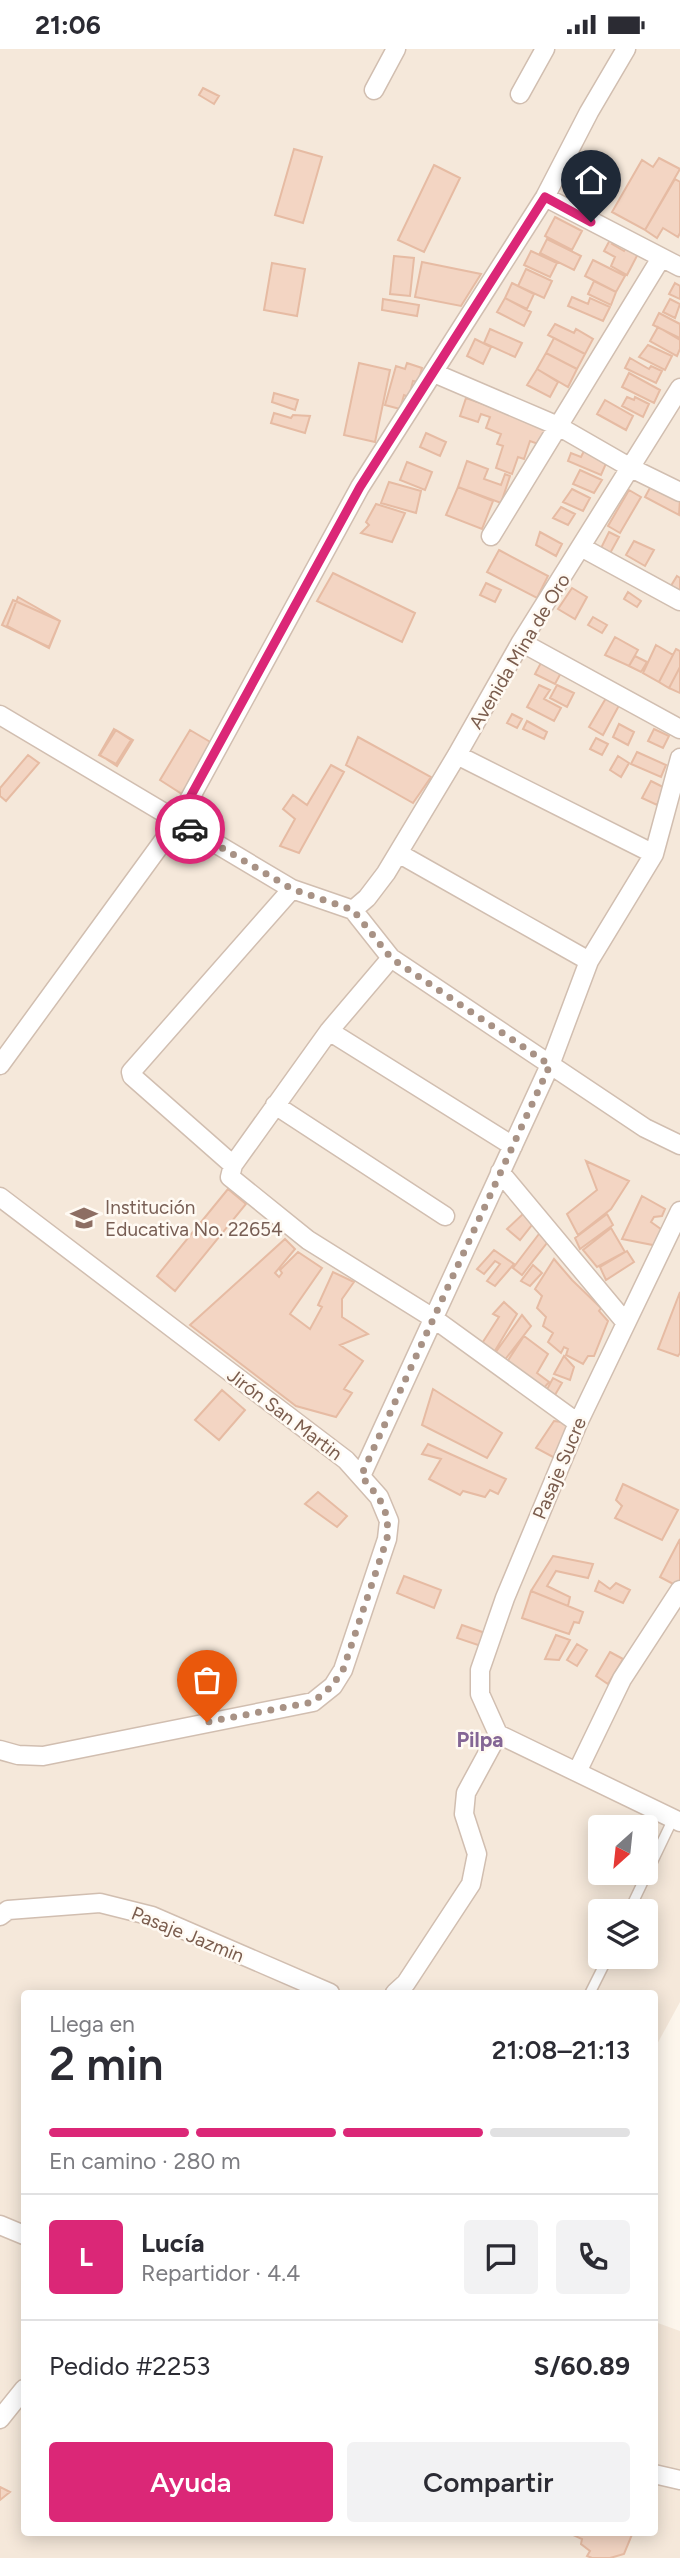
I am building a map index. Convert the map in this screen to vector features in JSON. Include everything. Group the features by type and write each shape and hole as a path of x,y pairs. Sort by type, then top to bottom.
{"street":[{"path":"373,90 396,49"},
{"path":"520,94 545,49"},
{"path":"0,1065 177,821 360,487 545,197 589,112 626,49"},
{"path":"545,197 680,267"},
{"path":"491,536 661,258"},
{"path":"434,373 558,426 631,468 680,492"},
{"name":"Avenida Mina de Oro","path":"353,910 367,898 398,853 521,642 680,388"},
{"path":"581,547 680,601"},
{"path":"521,642 680,729"},
{"path":"0,715 292,889 353,910 391,958 645,1128 680,1145"},
{"path":"457,755 654,854"},
{"path":"361,1476 550,1065 589,961 654,854 680,758"},
{"path":"398,853 589,961"},
{"path":"233,1165 132,1076 131,1072 292,889"},
{"path":"391,958 328,1031 233,1165 230,1177 308,1240 433,1318 578,1423"},
{"path":"328,1031 513,1146"},
{"path":"275,1105 445,1216"},
{"path":"500,1172 626,1322"},
{"name":"Jirón San Martin","path":"0,1197 346,1460 379,1497 389,1521 387,1539 343,1670 332,1686 313,1702 43,1756 19,1755"},
{"name":"Pasaje Sucre","path":"498,1734 480,1694 480,1670 505,1598 578,1423 680,1210"},
{"path":"577,1772 622,1679 680,1590"},
{"path":"398,1990 406,1983 471,1884 477,1854 464,1814 466,1793 498,1734 677,1821"},
{"path":"0,1750 19,1755"},
{"path":"0,1765 19,1755"},
{"name":"Pasaje Jazmin","path":"0,1916 8,1910 100,1903 152,1916 323,1990"},
{"path":"0,2225 21,2234"},
{"path":"0,2419 21,2393"},
{"path":"658,2475 680,2480"}],"lane":[{"path":"635,1899 677,1821"},
{"path":"591,1990 601,1969"}],"shaded area":[{"path":"0,49 680,49 680,2002 658,2042 658,1990 21,1990 21,2536 658,2536 658,2323 680,2331 680,2558 0,2558"}],"building":[{"path":"203,88 219,96 214,104 199,95"},
{"path":"294,149 322,157 303,223 275,215"},
{"path":"659,158 680,169 645,230 612,212 642,160 653,167"},
{"path":"434,165 460,178 424,252 398,240"},
{"path":"675,179 680,182 680,233 678,237 663,228 657,238 645,230"},
{"path":"555,217 582,231 572,250 545,236"},
{"path":"612,236 616,238 612,244 624,251 628,244 640,250 627,275 611,266 615,257 604,251"},
{"path":"547,239 581,256 574,270 540,253"},
{"path":"531,251 557,263 550,277 524,265"},
{"path":"394,256 414,258 410,296 390,294"},
{"path":"593,260 625,276 616,292 585,276"},
{"path":"422,262 481,274 461,306 415,297"},
{"path":"272,263 305,269 297,316 264,310"},
{"path":"526,269 552,281 544,298 518,286"},
{"path":"594,281 616,292 611,305 588,294"},
{"path":"512,283 534,294 527,309 505,298"},
{"path":"675,283 680,286 680,299 669,294"},
{"path":"572,297 588,304 590,298 610,307 603,321 568,306"},
{"path":"505,298 531,312 524,326 497,312"},
{"path":"383,299 419,305 417,316 382,310"},
{"path":"670,299 680,304 675,318 663,312"},
{"path":"659,313 680,324 680,338 653,325"},
{"path":"555,324 574,333 576,329 593,339 585,354 548,335"},
{"path":"658,327 680,340 677,356 650,341"},
{"path":"490,329 522,343 515,357 484,343"},
{"path":"554,338 585,354 577,369 546,353"},
{"path":"475,339 491,347 483,364 467,356"},
{"path":"648,345 672,356 665,370 639,357"},
{"path":"546,353 577,369 568,387 537,369"},
{"path":"630,358 649,369 651,366 662,371 656,383 625,368"},
{"path":"359,363 390,370 375,442 344,435"},
{"path":"407,363 422,368 418,382 413,381 409,397 404,395 400,409 385,405 396,366 405,369"},
{"path":"537,369 558,382 550,397 527,385"},
{"path":"629,373 660,390 654,403 622,387"},
{"path":"274,393 298,400 295,410 272,402"},
{"path":"627,397 634,400 635,397 649,404 643,417 622,406"},
{"path":"466,398 548,427 541,445 530,441 524,459 518,457 512,474 496,468 503,446 497,444 501,434 486,428 490,417 481,414 478,422 460,416"},
{"path":"605,400 633,416 626,430 597,414"},
{"path":"274,413 291,418 293,415 310,416 305,433 271,423"},
{"path":"426,433 446,442 440,456 420,447"},
{"path":"585,449 608,459 601,475 568,461 571,453 581,457"},
{"path":"467,461 488,469 484,479 501,485 505,474 510,476 501,503 458,487"},
{"path":"407,462 432,472 425,490 400,480"},
{"path":"580,470 602,480 594,493 573,484"},
{"path":"389,482 421,491 416,513 381,503"},
{"path":"652,484 680,499 679,515 645,497"},
{"path":"458,487 493,501 482,529 446,515"},
{"path":"572,489 590,498 583,511 563,502"},
{"path":"629,490 641,497 620,533 608,526"},
{"path":"376,504 405,513 392,542 361,533 369,525 366,522"},
{"path":"561,507 575,514 568,525 553,518"},
{"path":"540,532 562,544 556,556 536,545"},
{"path":"609,532 619,537 608,557 599,552"},
{"path":"634,541 654,550 645,566 626,555"},
{"path":"499,550 548,576 537,598 487,572"},
{"path":"333,573 415,613 402,642 317,601"},
{"path":"677,576 680,578 680,596 669,589"},
{"path":"486,583 501,590 495,602 480,595"},
{"path":"572,588 587,597 575,619 558,609"},
{"path":"628,592 641,601 637,607 624,599"},
{"path":"18,597 60,621 49,648 7,626"},
{"path":"13,600 60,621 49,647 2,625"},
{"path":"593,617 607,625 602,633 588,625"},
{"path":"615,637 638,650 629,666 605,655"},
{"path":"656,645 673,655 659,682 643,673"},
{"path":"676,649 680,651 680,667 669,688 659,682"},
{"path":"635,656 647,662 641,672 629,666"},
{"path":"543,659 563,669 555,684 535,674"},
{"path":"680,667 680,693 669,688"},
{"path":"539,685 550,690 544,699 561,708 554,721 527,707"},
{"path":"557,685 574,693 567,707 550,698"},
{"path":"609,693 622,700 603,735 589,727"},
{"path":"512,714 522,719 517,728 507,723"},
{"path":"527,721 547,732 544,739 523,729"},
{"path":"619,724 634,732 628,745 613,737"},
{"path":"114,729 131,740 116,764 99,755"},
{"path":"654,729 669,736 663,748 648,741"},
{"path":"116,730 133,740 117,766 100,755"},
{"path":"190,730 212,743 182,794 160,780"},
{"path":"358,737 431,777 413,803 346,765"},
{"path":"596,738 608,744 602,755 590,749"},
{"path":"637,752 666,765 661,777 631,764"},
{"path":"28,755 39,763 6,801 0,796 0,788"},
{"path":"618,756 629,763 621,777 610,770"},
{"path":"331,765 344,772 299,853 280,846 295,819 283,809 293,795 307,805"},
{"path":"651,781 665,788 657,805 642,798"},
{"path":"586,1161 629,1181 611,1209 578,1235 567,1214 597,1190"},
{"path":"228,1189 246,1204 175,1291 157,1276"},
{"path":"642,1196 665,1209 662,1216 654,1217 651,1222 665,1232 658,1246 622,1239"},
{"path":"525,1212 535,1221 520,1240 507,1229"},
{"path":"607,1214 613,1225 580,1249 575,1238"},
{"path":"611,1228 625,1252 597,1267 583,1250"},
{"path":"542,1230 550,1239 522,1275 513,1268"},
{"path":"285,1239 295,1249 275,1273 279,1277 282,1273 280,1270 298,1252 322,1268 290,1314 310,1329 322,1307 318,1305 333,1272 354,1282 342,1299 342,1317 368,1334 340,1345 363,1361 344,1389 352,1393 336,1417 296,1406 190,1325"},
{"path":"494,1250 514,1264 495,1286 487,1281 500,1264 495,1261 484,1274 477,1269"},
{"path":"627,1251 634,1262 606,1280 600,1267"},
{"path":"554,1259 601,1308 599,1311 608,1321 594,1356 588,1356 583,1364 566,1355 568,1349 564,1347 561,1353 548,1342 553,1333 543,1326 546,1317 537,1308 542,1296 535,1289"},
{"path":"533,1265 542,1273 530,1286 521,1281"},
{"path":"680,1292 680,1353 678,1356 658,1349"},
{"path":"504,1302 517,1314 493,1354 479,1348 499,1317 493,1314"},
{"path":"522,1315 531,1326 504,1361 493,1356"},
{"path":"524,1336 548,1354 537,1373 549,1382 540,1393 505,1365"},
{"path":"564,1356 574,1367 570,1380 554,1374"},
{"path":"553,1378 562,1383 552,1400 543,1397"},
{"path":"433,1389 502,1433 487,1458 422,1425"},
{"path":"222,1390 245,1410 219,1440 195,1420"},
{"path":"554,1421 569,1423 555,1458 536,1448"},
{"path":"428,1444 506,1479 498,1494 490,1490 485,1497 463,1491 460,1495 429,1479 441,1459 422,1454"},
{"path":"623,1484 678,1510 662,1540 615,1518 622,1506 616,1500"},
{"path":"318,1492 347,1516 337,1527 305,1504"},
{"path":"680,1539 680,1584 679,1587 660,1577"},
{"path":"553,1556 593,1564 588,1578 556,1571 547,1586 570,1597 568,1606 531,1591"},
{"path":"404,1576 441,1590 434,1608 397,1593"},
{"path":"599,1581 610,1589 616,1583 630,1590 623,1603 595,1591"},
{"path":"531,1591 583,1612 579,1623 574,1622 569,1634 522,1618"},
{"path":"462,1625 488,1634 484,1647 457,1638"},
{"path":"556,1635 570,1640 559,1660 545,1659"},
{"path":"577,1644 587,1650 577,1666 567,1660"},
{"path":"610,1652 623,1659 608,1684 596,1676"},
{"path":"0,2487 10,2492 0,2500"},
{"path":"575,2536 631,2536 624,2554 610,2558 587,2556 590,2551 581,2544 582,2539"}],"way so far":[{"path":"190,829 292,889 353,910 391,958 550,1065 361,1476 379,1497 389,1521 387,1539 343,1670 332,1686 313,1702 207,1722"}],"place":[{"name":"Institución Educativa No. 22654","path":"84,1218"}],"district":[{"name":"Pilpa","path":"480,1740"}],"route":[{"path":"190,829 177,821 360,487 545,197 591,222"}]}
